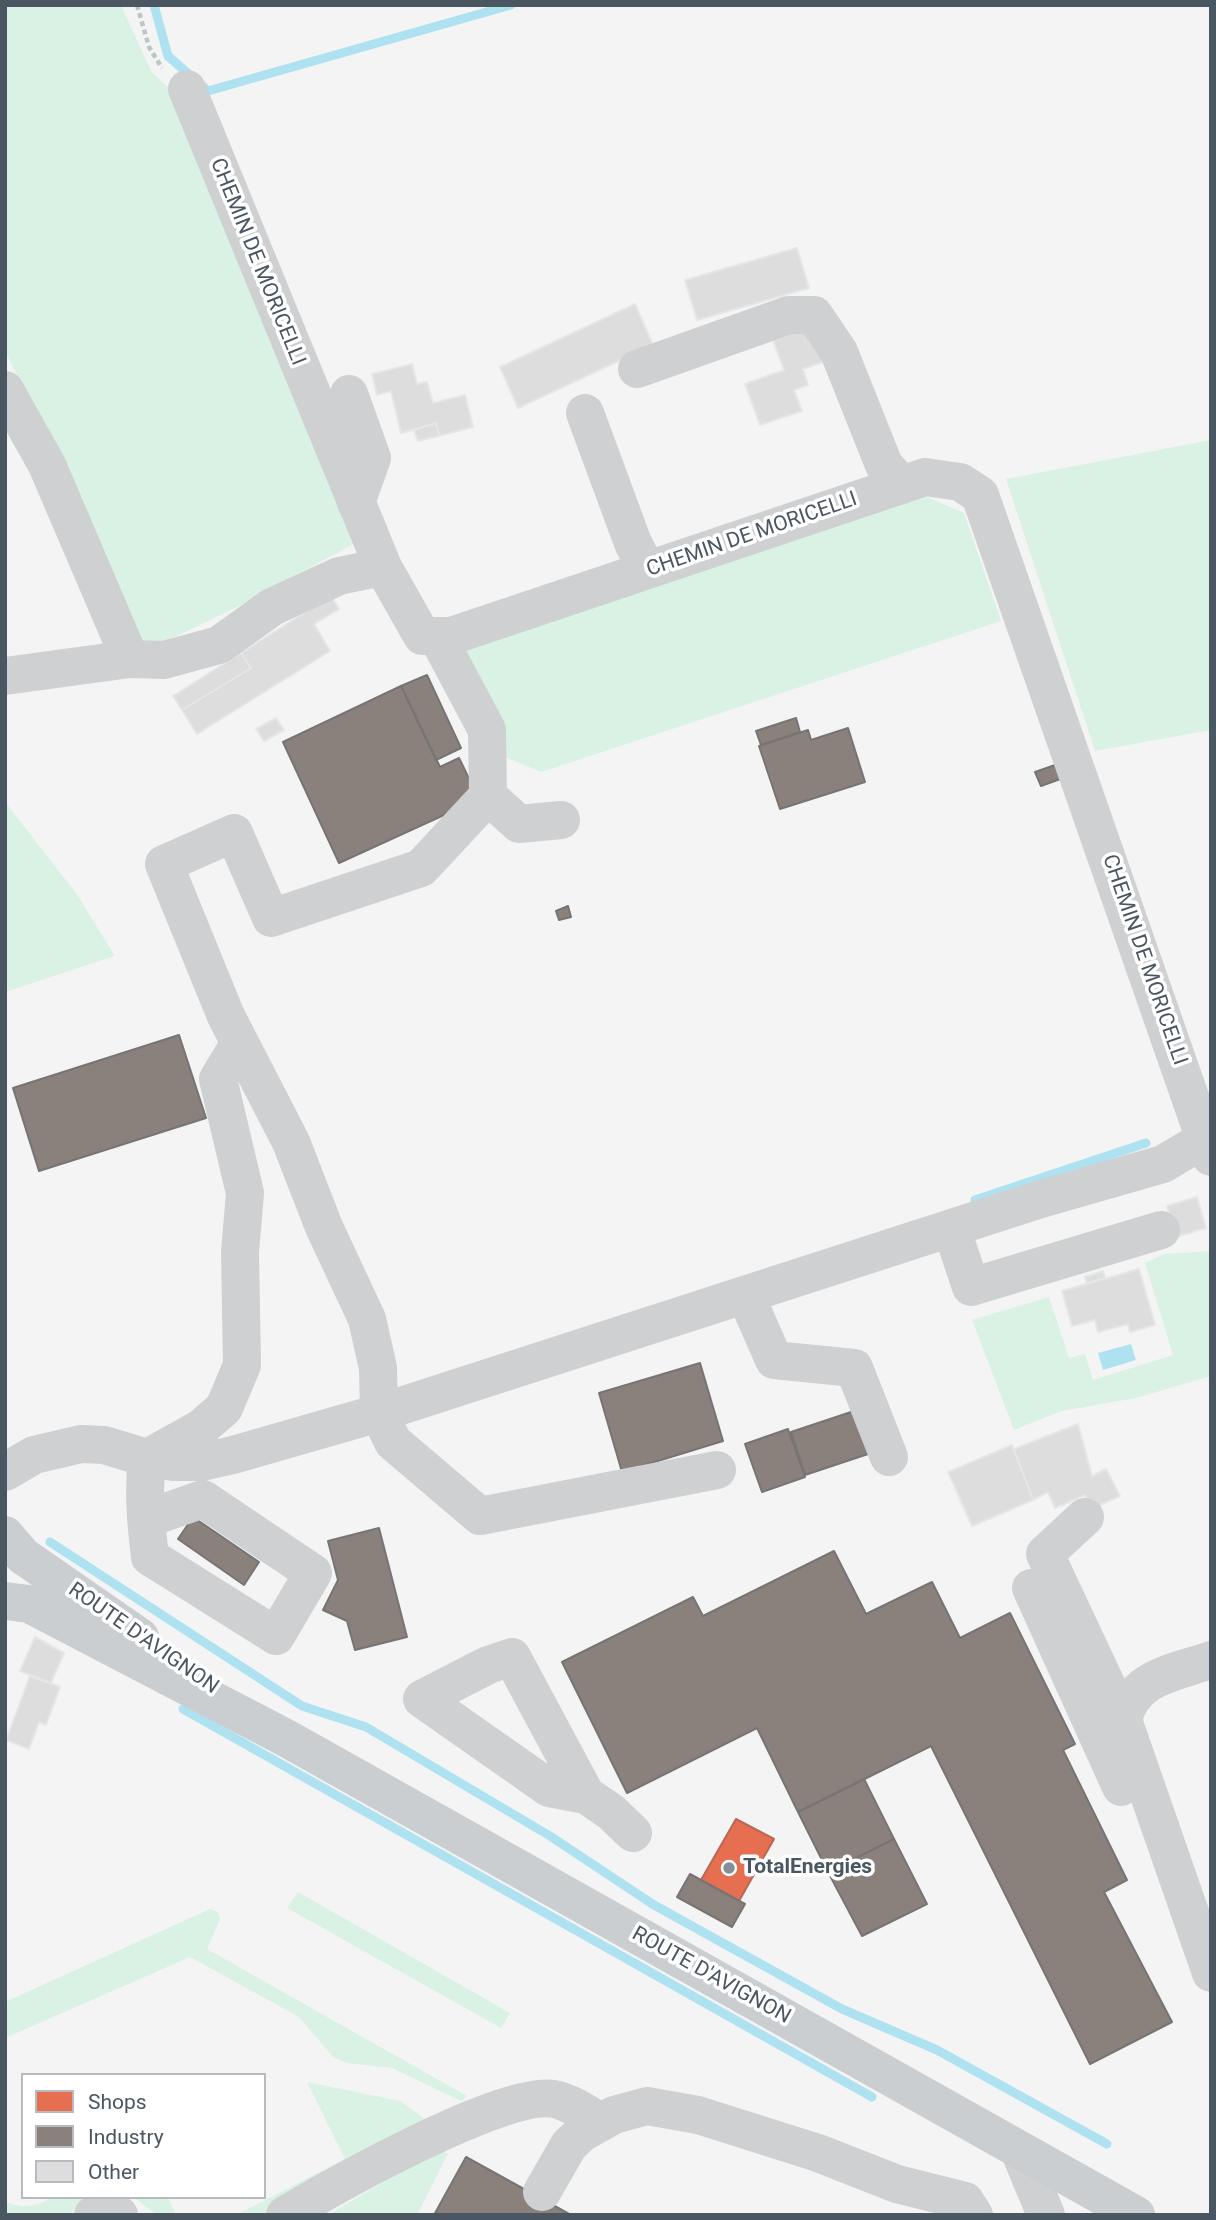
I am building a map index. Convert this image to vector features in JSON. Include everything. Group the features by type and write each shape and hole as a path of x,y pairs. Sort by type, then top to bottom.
{"main road":[{"name":"ROUTE D'AVIGNON","path":"5,1535 23,1556 286,1738"},
{"name":"ROUTE D'AVIGNON","path":"5,1601 29,1604 286,1738 1136,2215"}],"street":[{"name":"CHEMIN DE MORICELLI","path":"187,89 383,567 422,636 451,636 925,477 960,482 980,495 1208,1148"},
{"path":"637,369 789,315 814,315 839,352 884,464 902,485"},
{"path":"5,390 47,465 130,659"},
{"path":"349,394 372,458 356,503"},
{"path":"585,413 632,542 647,570"},
{"path":"5,676 130,659 164,660 219,645 272,607 339,576 383,567"},
{"path":"437,636 488,730 488,796 421,868 271,918 234,833 164,864 240,1043 291,1142 324,1227 367,1319 378,1368 379,1413 393,1442 480,1516 717,1470"},
{"path":"488,796 519,824 561,820"},
{"path":"147,1458 201,1428 224,1408 242,1365 240,1252 244,1192 218,1079 240,1043"},
{"path":"5,1472 34,1455 81,1444 104,1445 147,1458 202,1462 379,1413 952,1230 1041,1199 1163,1164 1208,1148"},
{"path":"952,1230 971,1287 1161,1230"},
{"path":"746,1296 774,1360 854,1368 889,1457"},
{"path":"146,1519 143,1495 147,1458"},
{"path":"1085,1517 1045,1554 1123,1720 1211,1973"},
{"path":"1031,1588 1130,1810 1174,1871"},
{"path":"1123,1720 1127,1701 1146,1683 1211,1660"},
{"path":"586,1795 611,1812 633,1833"},
{"path":"285,2215 337,2184 481,2114 518,2101 553,2099 602,2122"},
{"path":"542,2192 569,2145 614,2115 647,2106 698,2115 818,2153 897,2184 975,2210"},
{"path":"1019,2150 1045,2215"},
{"path":"93,2215 119,2215"}],"path":[{"path":"137,5 149,47 162,68 187,89"}],"green space":[{"path":"5,5 121,5 151,71 176,95 357,542 239,606 152,648 127,632 63,471 5,351"},
{"path":"1211,440 1211,730 1095,751 1006,479"},
{"path":"925,496 964,513 1001,621 541,772 505,757 457,653"},
{"path":"5,802 76,893 115,956 5,992"},
{"path":"1211,1251 1211,1376 1136,1398 1061,1411 1014,1430 972,1320 1049,1297 1069,1358 1085,1354 1093,1380 1173,1355 1145,1263 1164,1254"},
{"path":"298,1892 510,2013 501,2028 287,1908"},
{"path":"210,1909 218,1912 220,1919 207,1949 467,2096 461,2101 392,2068 347,2063 333,2057 299,2017 190,1957 5,2038 5,2002"},
{"path":"307,2082 400,2101 428,2121 269,2215 236,2215 345,2159"},
{"path":"439,2149 448,2154 417,2215 328,2215"},
{"path":"49,2199 87,2199 68,2215 5,2215 5,2202 18,2206 41,2203"},
{"path":"136,2199 169,2199 176,2215 157,2215"}],"water":[{"path":"1131,1344 1136,1360 1103,1370 1098,1353"}],"building: Shops":[{"path":"736,1819 774,1839 739,1901 701,1880"}],"building: Industry":[{"path":"427,675 461,748 436,760 401,686"},
{"path":"401,686 440,767 459,758 479,799 339,863 283,742"},
{"path":"796,718 800,732 761,745 756,731"},
{"path":"848,728 865,782 780,809 759,746 808,730 811,740"},
{"path":"1058,764 1063,778 1041,786 1035,772"},
{"path":"568,906 571,917 559,920 556,911"},
{"path":"179,1035 206,1118 39,1171 13,1088"},
{"path":"700,1363 723,1441 622,1472 599,1393"},
{"path":"860,1409 874,1452 805,1475 791,1432"},
{"path":"788,1429 805,1477 762,1492 745,1444"},
{"path":"193,1517 259,1562 244,1585 178,1539"},
{"path":"379,1528 407,1637 355,1650 347,1621 323,1610 338,1580 328,1541"},
{"path":"834,1551 866,1614 932,1582 960,1638 1010,1613 1075,1744 1063,1750 1127,1880 1104,1892 1172,2022 1090,2064 931,1746 798,1812 757,1728 627,1793 562,1662 693,1597 703,1616"},
{"path":"864,1779 894,1839 828,1872 798,1812"},
{"path":"894,1839 927,1904 862,1936 828,1872"},
{"path":"690,1874 745,1904 732,1927 677,1897"},
{"path":"466,2157 571,2215 434,2215"}],"building: Other":[{"path":"797,248 809,288 697,320 685,280"},
{"path":"635,304 653,345 518,408 500,367"},
{"path":"811,327 823,362 803,369 808,385 794,390 802,411 760,425 745,384 784,370 773,340"},
{"path":"412,364 417,384 427,382 433,403 465,395 473,427 439,436 436,423 401,433 391,391 377,395 372,374"},
{"path":"436,423 439,436 418,441 414,430"},
{"path":"331,596 339,609 314,624 330,651 197,734 182,710 251,668 241,653"},
{"path":"241,653 251,668 182,710 173,696"},
{"path":"276,718 284,730 264,741 256,729"},
{"path":"1197,1197 1206,1228 1176,1237 1167,1206"},
{"path":"1139,1269 1155,1325 1130,1332 1128,1324 1098,1332 1095,1320 1072,1326 1062,1291"},
{"path":"1103,1271 1105,1278 1087,1283 1085,1277"},
{"path":"1078,1424 1092,1476 1106,1469 1120,1496 1091,1509 1085,1495 1055,1508 1048,1492 1033,1500 1014,1449"},
{"path":"1012,1445 1033,1500 972,1526 948,1472"},
{"path":"35,1637 64,1653 51,1683 20,1671"},
{"path":"30,1676 60,1687 46,1725 39,1722 29,1749 6,1740"}],"waterway":[{"path":"154,5 168,56 208,91 511,5"},
{"path":"975,1200 1146,1143"},
{"path":"50,1542 302,1706 366,1727 550,1836 654,1905 842,2009 937,2050 1107,2144"},
{"path":"183,1709 872,2097"}],"place":[{"name":"TotalEnergies","path":"729,1868"}]}
